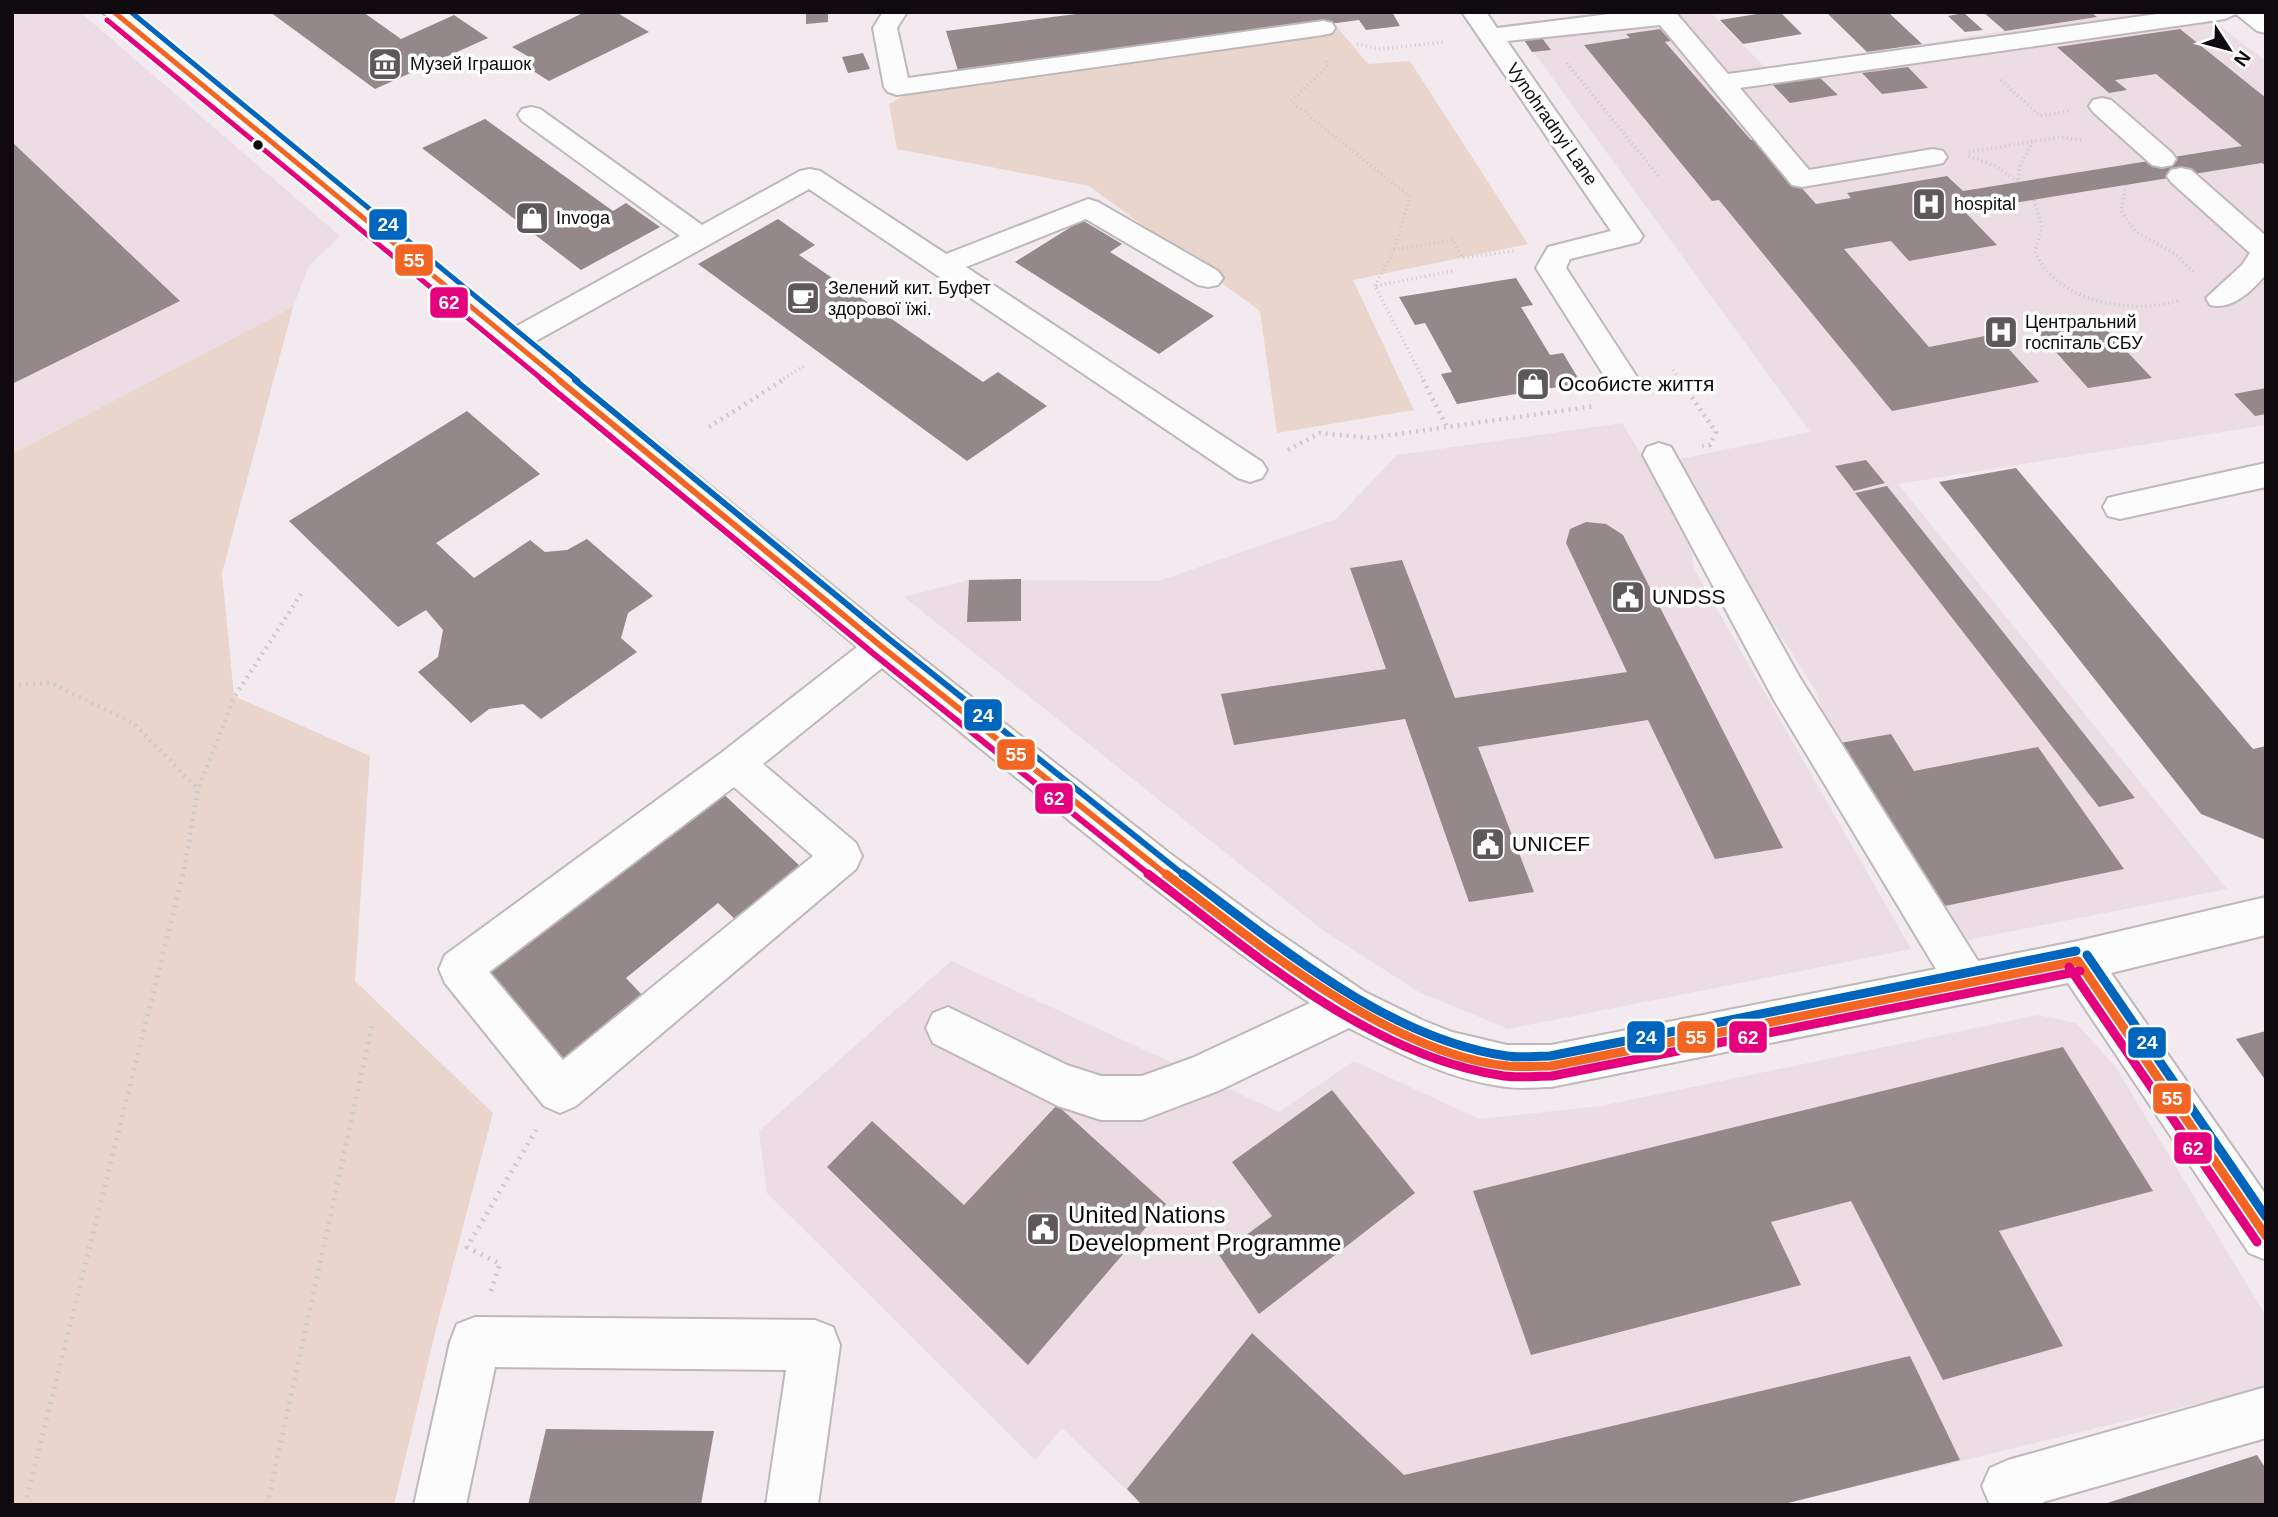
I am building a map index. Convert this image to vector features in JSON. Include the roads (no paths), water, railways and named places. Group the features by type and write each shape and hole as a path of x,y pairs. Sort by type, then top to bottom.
{"street":[{"path":"114,12 882,647 1165,873 1253,940 1350,1006 1406,1035 1452,1053 1507,1066 1552,1066 1967,981 2078,961 2266,916"},
{"path":"895,12 886,28 897,87 1323,28"},
{"name":"Vynohradnyi Lane","path":"1474,12 1629,236 1558,253 1551,268 1621,377"},
{"path":"1722,83 2225,12"},
{"path":"2247,12 2266,26"},
{"path":"1491,36 1654,16 1668,19 1802,179 1933,157"},
{"path":"2102,106 2171,168 2261,257 2221,298"},
{"path":"531,115 701,238"},
{"path":"512,341 810,177 1250,470"},
{"path":"944,265 1088,208 1208,278"},
{"path":"1659,455 1787,689 1967,981"},
{"path":"2120,506 2266,475"},
{"path":"735,764 842,856 559,1091 460,969 735,764 882,647"},
{"path":"2078,961 2265,1235"},
{"path":"948,1028 1058,1084 1101,1098 1142,1098 1202,1076 1350,1006"},
{"path":"440,1505 475,1342 816,1345 792,1505"},
{"path":"2018,1505 2008,1486 2266,1412"}],"place":[{"name":"Музей Іграшок","path":"385,64"},
{"name":"hospital","path":"1929,204"},
{"name":"Invoga","path":"532,218"},
{"name":"Зелений кит. Буфет здорової їжі.","path":"803,298"},
{"name":"Центральний госпіталь СБУ","path":"2001,332"},
{"name":"Особисте життя","path":"1533,384"},
{"name":"UNDSS","path":"1628,597"},
{"name":"UNICEF","path":"1488,844"},
{"name":"United Nations Development Programme","path":"1043,1229"}]}
